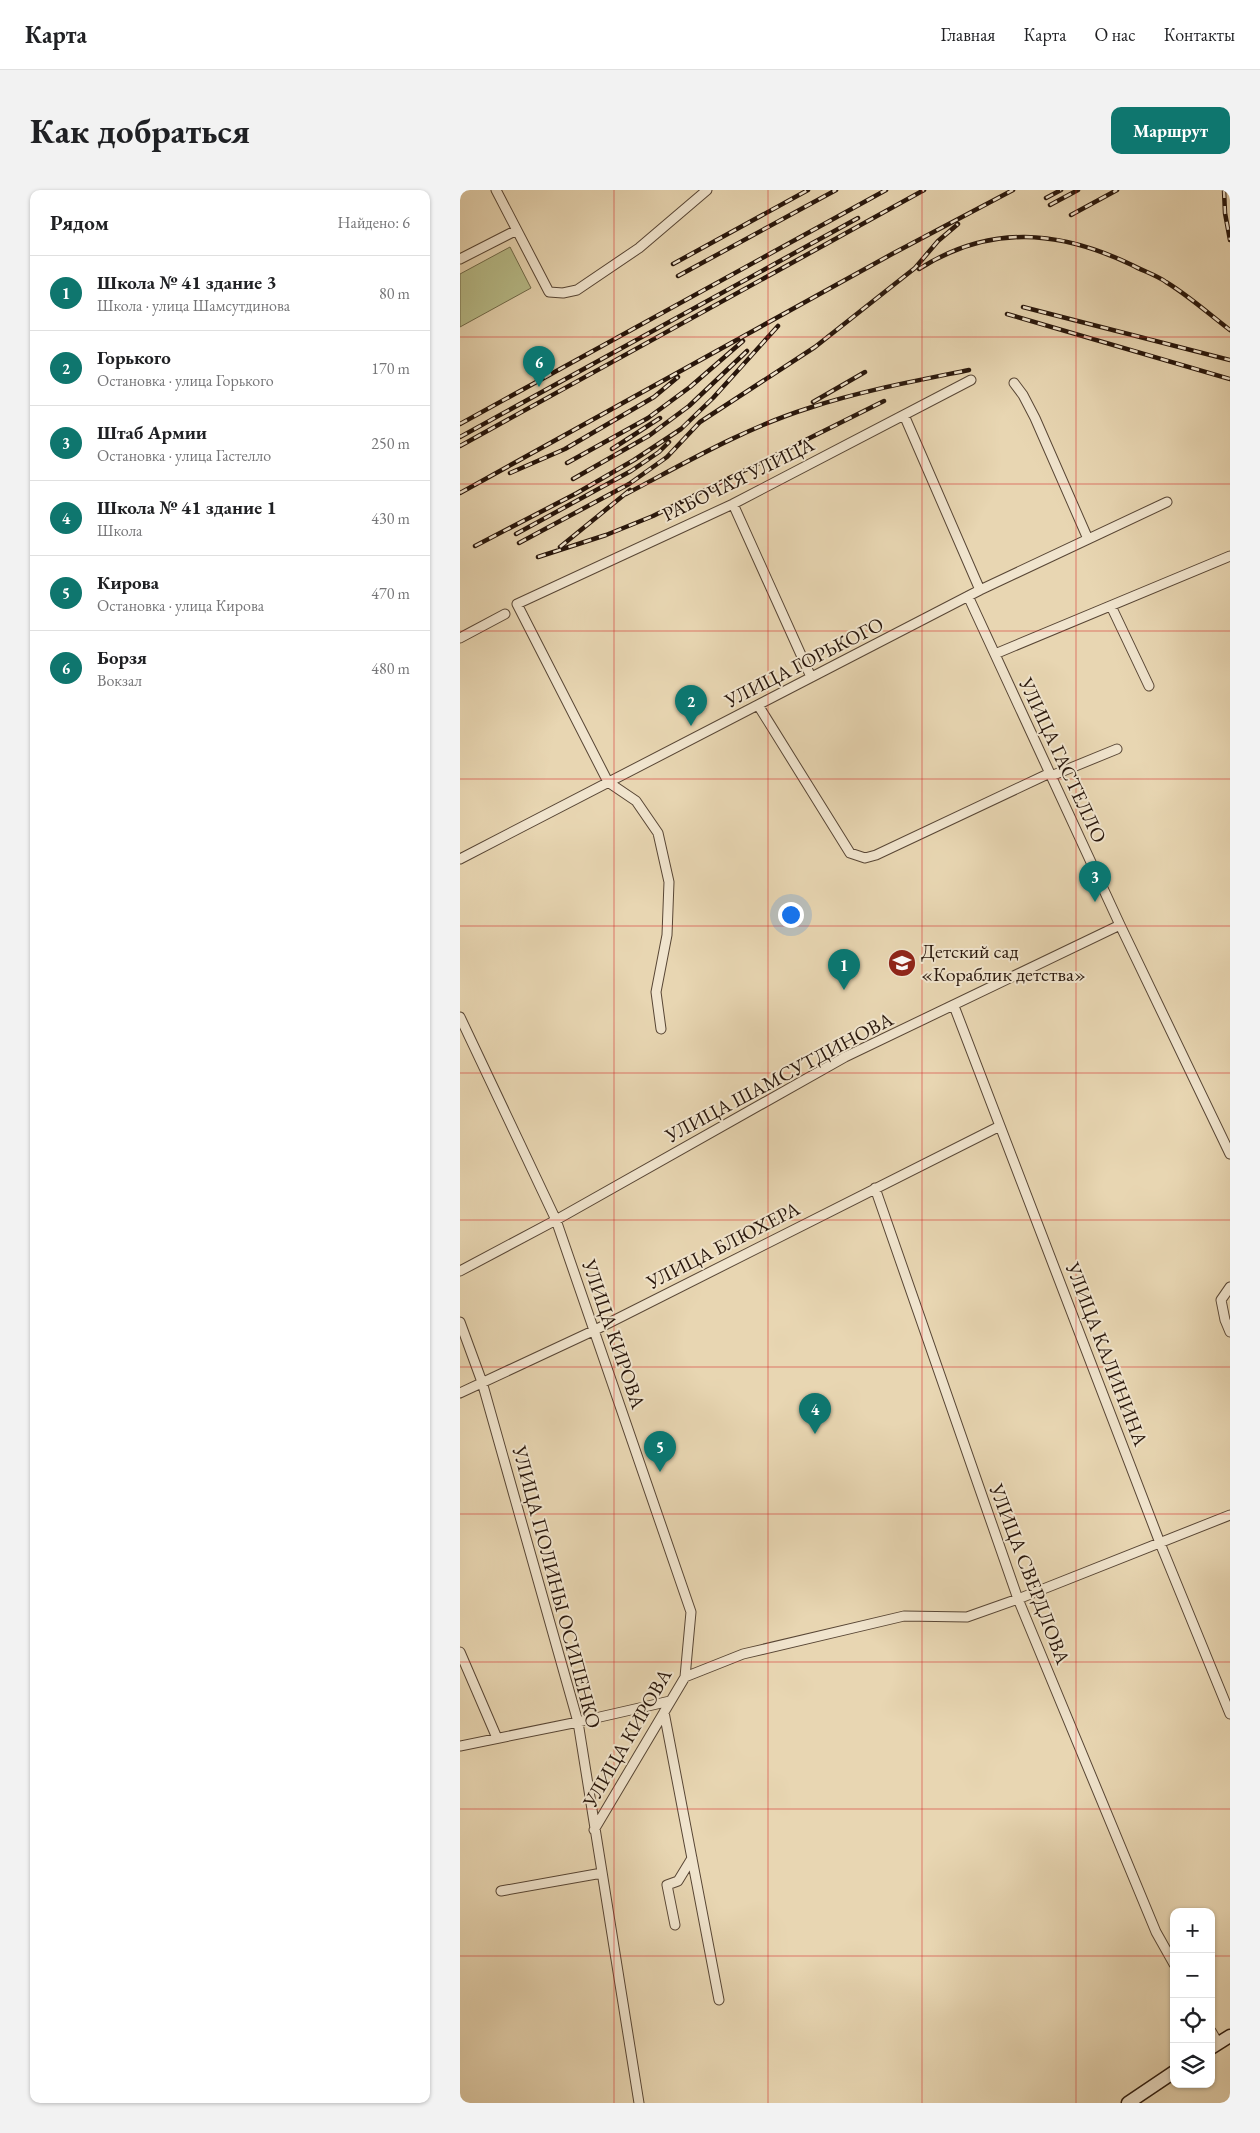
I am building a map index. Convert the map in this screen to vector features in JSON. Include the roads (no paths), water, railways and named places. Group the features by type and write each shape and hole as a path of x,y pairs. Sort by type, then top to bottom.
{"main road":[{"path":"1215,2045 1230,2036"},
{"path":"1128,2103 1170,2075"}],"street":[{"path":"496,190 515,231 549,292 563,293 576,290 639,248 707,190"},
{"path":"460,259 515,231"},
{"name":"РАБОЧАЯ УЛИЦА","path":"608,782 517,604 734,504 971,380"},
{"path":"1014,383 1023,395 1035,418 1088,539"},
{"path":"904,415 980,590"},
{"name":"УЛИЦА ГОРЬКОГО","path":"460,859 968,596 1167,502"},
{"path":"734,504 811,677"},
{"path":"995,654 1230,556"},
{"name":"УЛИЦА ГАСТЕЛЛО","path":"968,596 1120,925 1230,1154"},
{"path":"1111,606 1149,686"},
{"path":"460,638 505,614"},
{"path":"758,705 850,852 865,858 876,855 1050,775 1117,749"},
{"path":"608,782 636,801 658,833 669,882 667,934 656,992 661,1029"},
{"name":"УЛИЦА ШАМСУТДИНОВА","path":"460,1271 556,1220 844,1057 1120,925"},
{"name":"УЛИЦА КАЛИНИНА","path":"954,1006 1160,1543 1230,1714"},
{"name":"УЛИЦА КИРОВА","path":"460,1016 556,1220 691,1612 685,1677 594,1830"},
{"name":"УЛИЦА БЛЮХЕРА","path":"460,1393 594,1330 1000,1126"},
{"name":"УЛИЦА СВЕРДЛОВА","path":"874,1188 1018,1599 1156,1932 1170,1957"},
{"path":"1230,1287 1221,1300 1225,1320 1230,1332"},
{"name":"УЛИЦА ПОЛИНЫ ОСИПЕНКО","path":"460,1322 482,1382 578,1722 639,2103"},
{"path":"685,1677 743,1654 904,1616 967,1617 1018,1599 1230,1515"},
{"path":"460,1652 497,1738"},
{"path":"460,1746 670,1701"},
{"path":"664,1712 720,2000"},
{"path":"675,1925 667,1886 678,1881 692,1858"},
{"path":"501,1891 602,1872"}],"railway":[{"path":"673,264 808,190"},
{"path":"678,276 836,190"},
{"path":"460,424 886,190"},
{"path":"460,446 924,190"},
{"path":"460,493 892,254 1013,190"},
{"path":"1046,198 1061,190"},
{"path":"1050,205 1078,190"},
{"path":"1071,215 1117,190"},
{"path":"1224,190 1225,213 1230,240"},
{"path":"460,437 858,218"},
{"path":"519,543 629,484 667,457 700,422 815,347 915,268 938,241 958,224"},
{"path":"919,269 946,254 972,244 998,239 1025,237 1051,239 1105,253 1158,277 1183,293 1230,330"},
{"path":"1023,307 1230,360"},
{"path":"1007,314 1230,379"},
{"path":"475,546 577,493 634,460 681,429 713,398 778,326"},
{"path":"567,463 648,418 690,387 743,341"},
{"path":"573,479 650,435 689,406 747,351"},
{"path":"626,494 716,447 785,416 868,391 969,370"},
{"path":"813,402 865,372"},
{"path":"510,473 565,449 654,397 678,377"},
{"path":"538,557 606,535 653,516 884,401"},
{"path":"612,449 660,418"},
{"path":"516,534 631,471 659,452 669,442"},
{"path":"560,547 630,490"}],"place":[{"name":"Борзя","path":"539,387"},
{"name":"Горького","path":"691,726"},
{"name":"Штаб Армии","path":"1095,902"},
{"name":"Детский сад «Кораблик детства»","path":"902,963"},
{"name":"Школа № 41 здание 3","path":"844,990"},
{"name":"Школа № 41 здание 1","path":"815,1434"},
{"name":"Кирова","path":"660,1472"}]}
